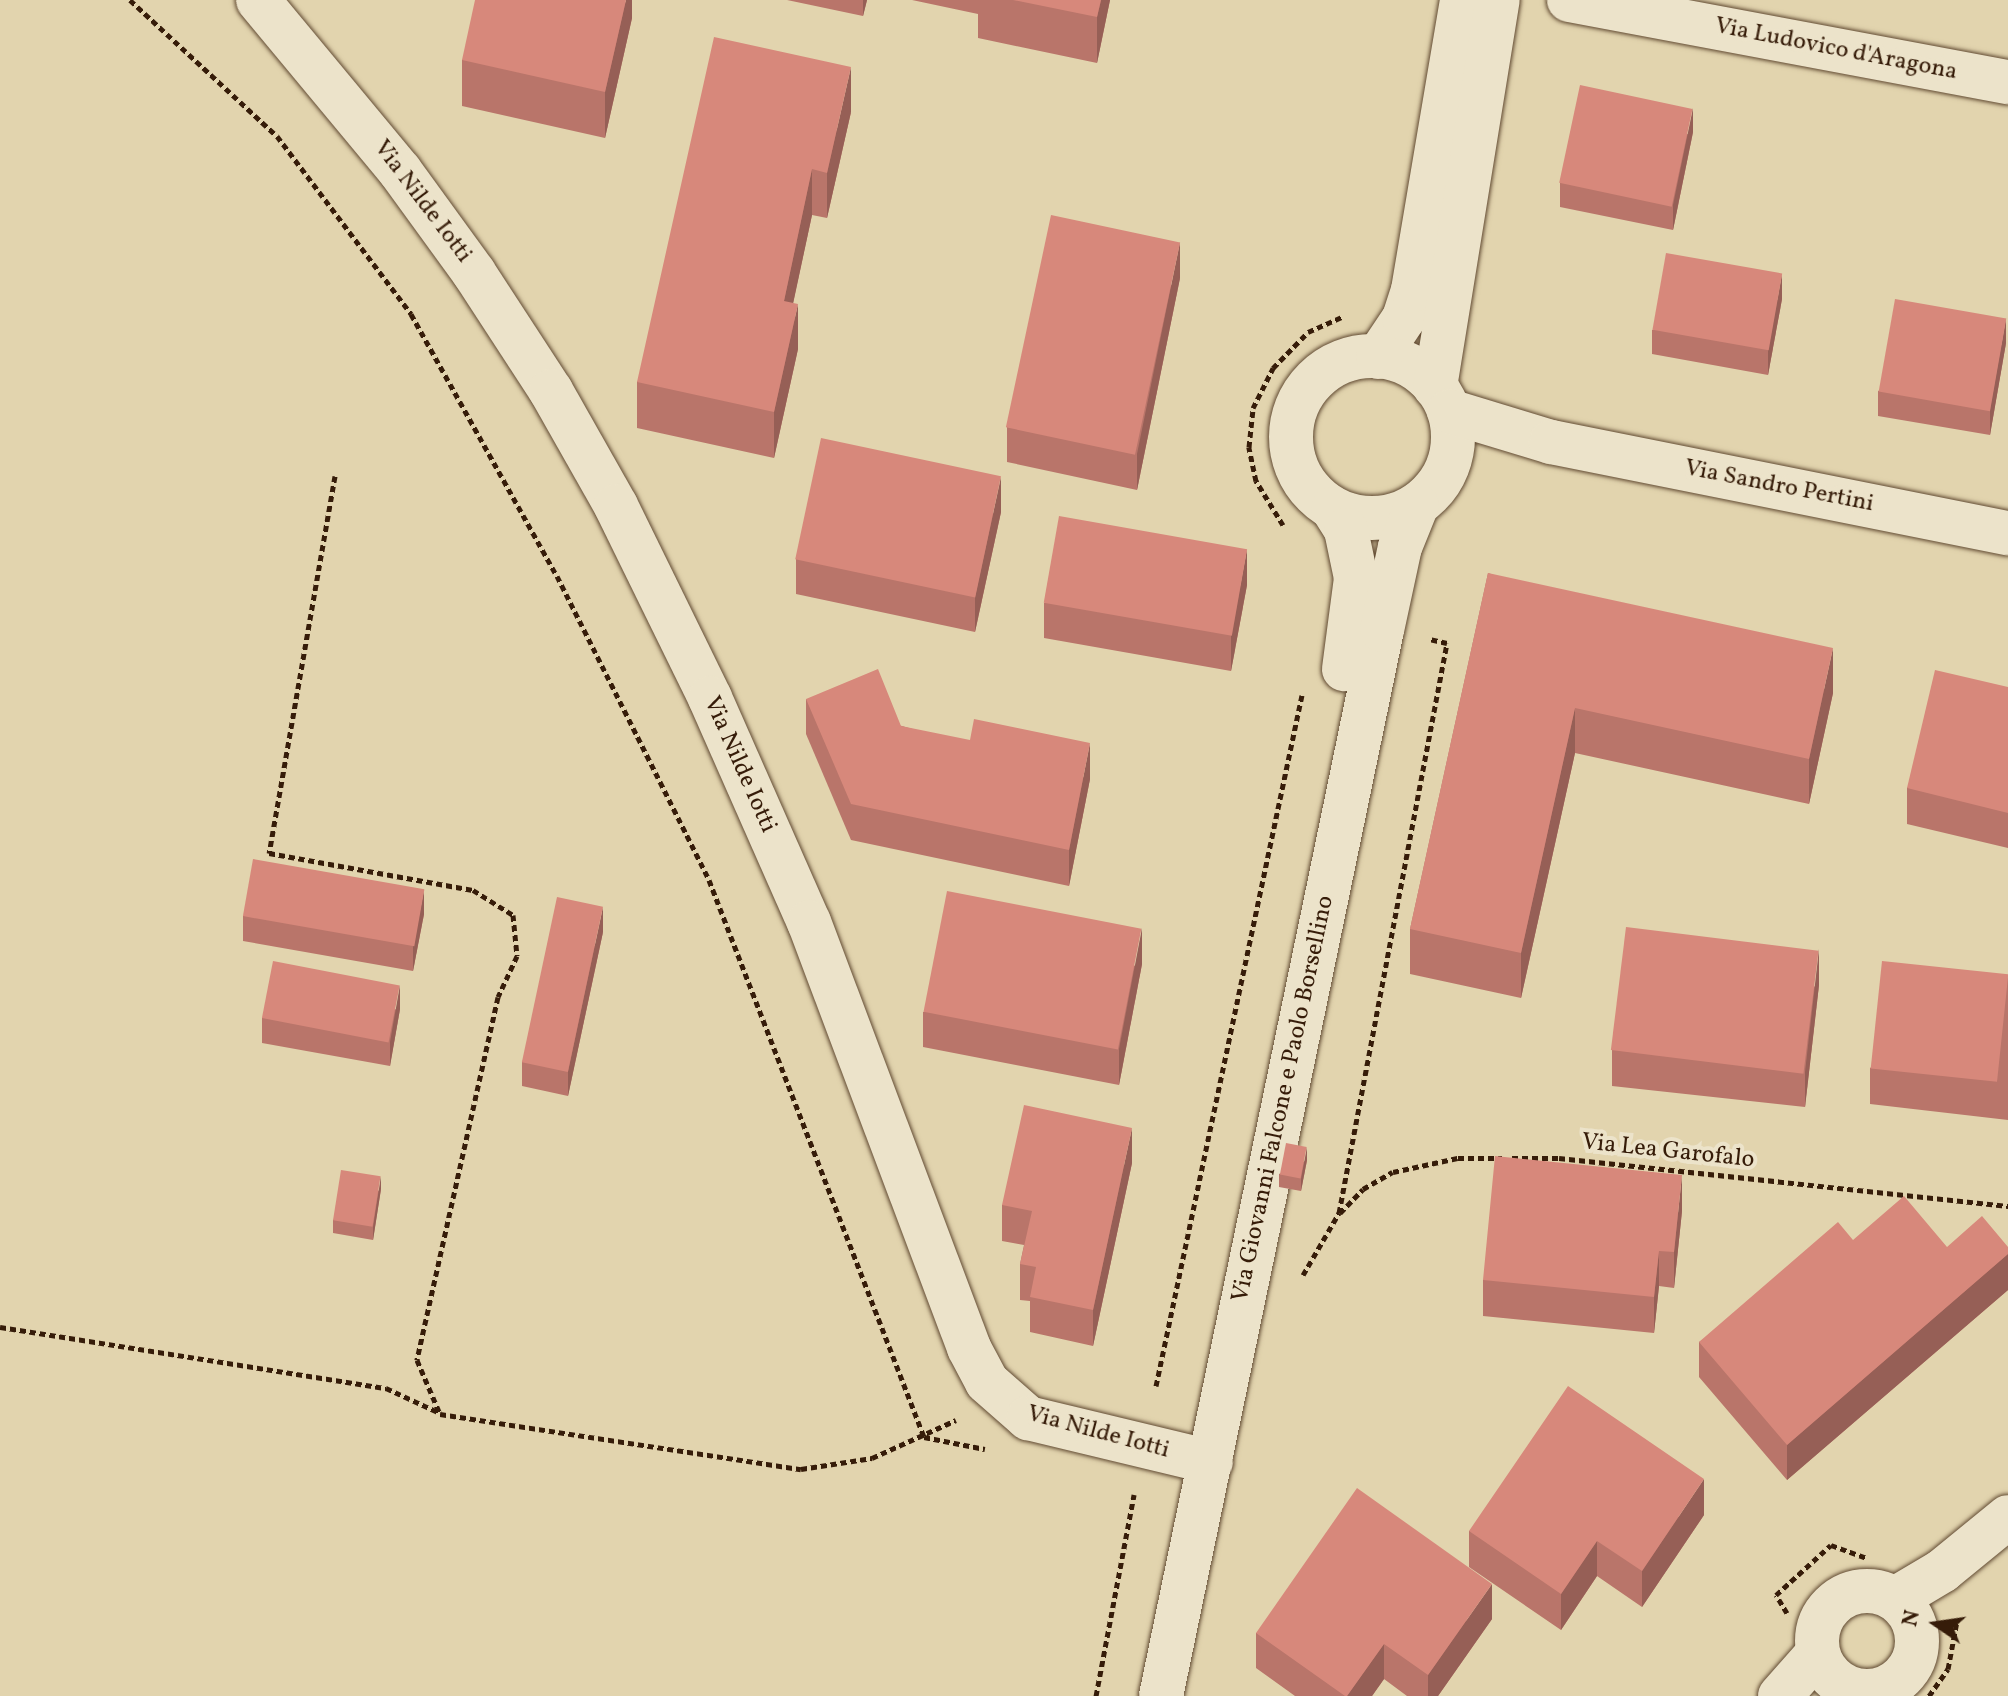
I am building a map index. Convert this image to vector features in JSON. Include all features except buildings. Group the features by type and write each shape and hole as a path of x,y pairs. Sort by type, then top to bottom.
{"street":[{"name":"Via Nilde Iotti","path":"258,0 400,171 474,273 551,391 616,506 710,698 809,922 969,1348 1000,1397 1045,1423 1197,1459"},
{"path":"1378,357 1404,318 1413,290 1462,0"},
{"path":"1451,461 1442,399 1498,0"},
{"name":"Via Ludovico d'Aragona","path":"1569,0 2008,82"},
{"name":"Via Giovanni Falcone e Paolo Borsellino","path":"1442,399 1412,366 1378,357 1347,360 1321,374 1306,390 1292,424 1293,457 1311,492 1333,509 1381,519 1417,505 1438,486 1451,461"},
{"name":"Via Sandro Pertini","path":"1442,399 1551,442 2008,533"},
{"name":"Via Sandro Pertini","path":"1451,461 1489,448 1551,442"},
{"name":"Via Giovanni Falcone e Paolo Borsellino","path":"1132,1696 1197,1459 1400,547 1417,505"},
{"name":"Via Giovanni Falcone e Paolo Borsellino","path":"1161,1696 1197,1459 1355,612 1352,550 1333,509"},
{"path":"1906,1615 1942,1571 2008,1517"},
{"path":"1867,1590 1906,1615 1914,1659 1912,1691 1869,1691 1829,1668 1821,1623 1839,1599 1867,1590"},
{"path":"1782,1695 1829,1668"}],"path":[{"path":"130,0 277,136 411,314 557,576 709,880 924,1437"},
{"path":"1289,534 1256,481 1249,447 1253,408 1273,368 1308,332 1357,310"},
{"path":"335,476 269,853 473,890 513,915 517,956 498,997 417,1360 440,1414"},
{"name":"Via Lea Garofalo","path":"1382,630 1447,643 1339,1213 1363,1189 1393,1172 1458,1158 1559,1158 2008,1206"},
{"path":"1156,1386 1304,687"},
{"path":"0,1327 386,1388 440,1414 801,1469 872,1458 924,1437 1000,1397"},
{"path":"924,1437 1000,1452"},
{"path":"1096,1696 1137,1479"},
{"path":"1912,1691 1948,1669 1952,1636 1968,1610"}]}
